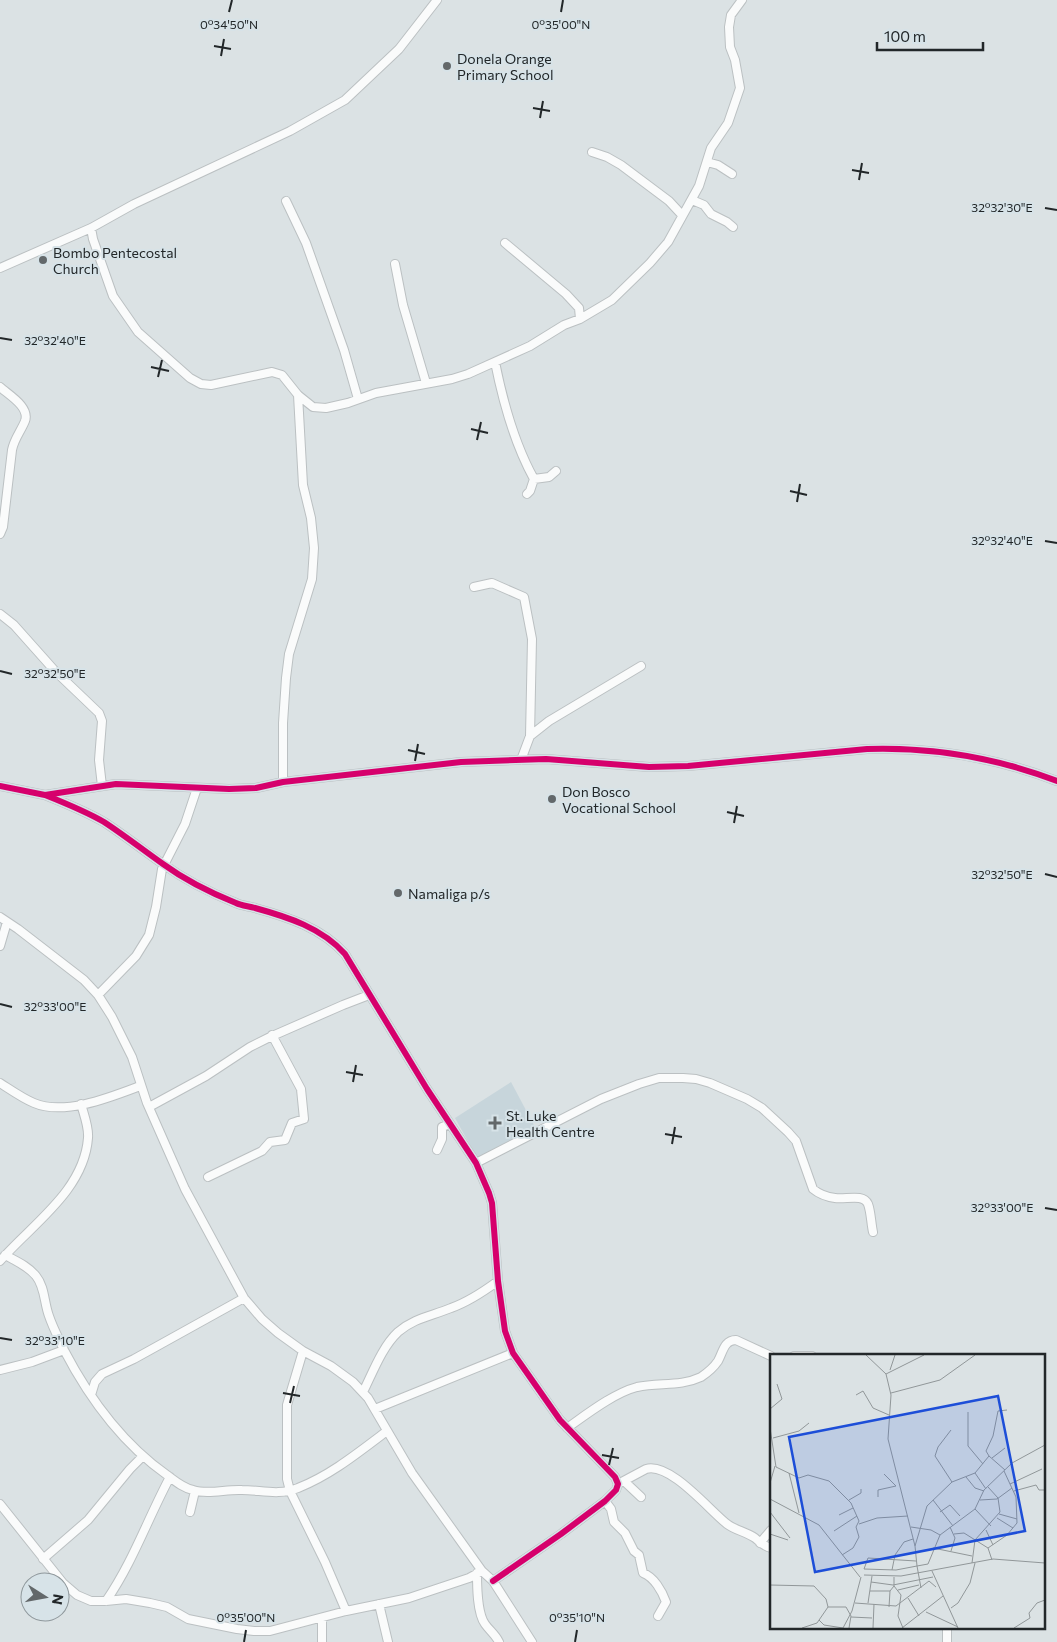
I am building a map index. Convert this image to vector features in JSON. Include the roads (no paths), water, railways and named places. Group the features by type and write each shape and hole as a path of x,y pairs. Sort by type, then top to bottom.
{"street":[{"path":"0,268 91,228 142,200 290,131 345,100 399,49 437,0"},
{"path":"91,228 113,296 128,320 138,332 190,378 202,384 210,385 277,372 285,377 298,395 313,407 326,408 376,393 452,379 468,374 530,346 612,300 636,278 668,242 692,200 708,162 711,148 728,123 740,88 738,71 728,36 731,15 742,0"},
{"path":"592,152 607,157 620,165 669,201 682,215"},
{"path":"708,162 718,165 732,174"},
{"path":"692,200 704,205 711,214 727,222 732,227"},
{"path":"286,201 306,243 344,350 358,399"},
{"path":"505,243 566,294 579,308 580,319"},
{"path":"396,264 407,321 426,383"},
{"path":"495,362 506,409 527,466 534,479 527,494"},
{"path":"0,387 20,404 26,416 12,450 0,534"},
{"path":"283,782 283,723 289,654 312,579 314,548 311,518 303,485 298,395"},
{"path":"534,479 550,477 556,471"},
{"path":"474,586 492,583 524,597 532,639 530,736 521,760"},
{"path":"0,614 14,625 55,671 99,713 102,721 99,760 102,786"},
{"path":"530,736 549,721 641,666"},
{"path":"45,795 102,786 135,784 163,787 256,788 283,782 461,762 556,760 658,767 716,764 867,748 895,748 977,758 1013,766 1057,781"},
{"path":"0,786 45,795 74,806 104,822 178,874 232,902 288,919 317,931 328,937 345,954 369,996 476,1163 492,1203 498,1281 505,1331 513,1353 560,1420 615,1478 641,1498"},
{"path":"98,995 136,956 149,935 154,917 160,874 185,824 197,788"},
{"path":"3,919 84,980 98,995 132,1057 148,1107 185,1189 244,1298 267,1324 303,1351 331,1366 363,1392 412,1473 480,1572 493,1581 532,1642"},
{"path":"0,946 3,919"},
{"path":"148,1107 206,1076 250,1047 343,1005 369,996"},
{"path":"208,1177 262,1151 270,1142 285,1140 292,1123 304,1119 300,1089 272,1036"},
{"path":"476,1163 575,1111 639,1084 672,1077 696,1079 747,1099 762,1108 796,1141 813,1189 818,1193 836,1199 861,1198 865,1200 868,1204 873,1232"},
{"path":"0,1083 34,1103 54,1108 81,1104 140,1086"},
{"path":"81,1104 88,1138 85,1154 77,1174 64,1193 4,1255 23,1265 37,1277 42,1287 48,1314 64,1350 91,1395 114,1426 143,1456 184,1488 195,1491 235,1490 268,1493 299,1488 340,1465 387,1431"},
{"path":"437,1150 442,1139 442,1127 450,1124"},
{"path":"363,1392 380,1359 398,1333 412,1321 450,1309 484,1292 498,1281"},
{"path":"91,1395 95,1382 102,1374 134,1359 244,1298"},
{"path":"568,1428 604,1403 630,1389 648,1385 677,1384 702,1376 717,1362 726,1343 731,1340 736,1340 770,1356"},
{"path":"0,1370 32,1362 64,1350"},
{"path":"303,1351 287,1405 287,1479 290,1490 313,1536 346,1612"},
{"path":"375,1409 513,1353"},
{"path":"43,1559 88,1520 143,1456"},
{"path":"493,1581 605,1501 621,1482 651,1467 661,1470 705,1502 729,1525 770,1548"},
{"path":"106,1601 138,1546 157,1501 170,1477"},
{"path":"190,1512 195,1491"},
{"path":"605,1501 611,1509 614,1522 625,1533 634,1551 639,1555 643,1573 649,1575 663,1594 666,1602 658,1616"},
{"path":"0,1504 62,1583 77,1595 91,1600 126,1599 150,1603 167,1608 188,1619 254,1631 270,1631 409,1598 450,1585 480,1572"},
{"path":"760,1543 770,1531"},
{"path":"480,1572 477,1598 484,1623 493,1631 500,1642"},
{"path":"379,1604 388,1642"},
{"path":"322,1618 322,1642"}],"place":[{"name":"Donela Orange Primary School","path":"447,66"},
{"name":"Bombo Pentecostal Church","path":"43,260"},
{"name":"Don Bosco Vocational School","path":"552,799"},
{"name":"Namaliga p/s","path":"398,893"},
{"name":"St. Luke Health Centre","path":"495,1123"}]}
